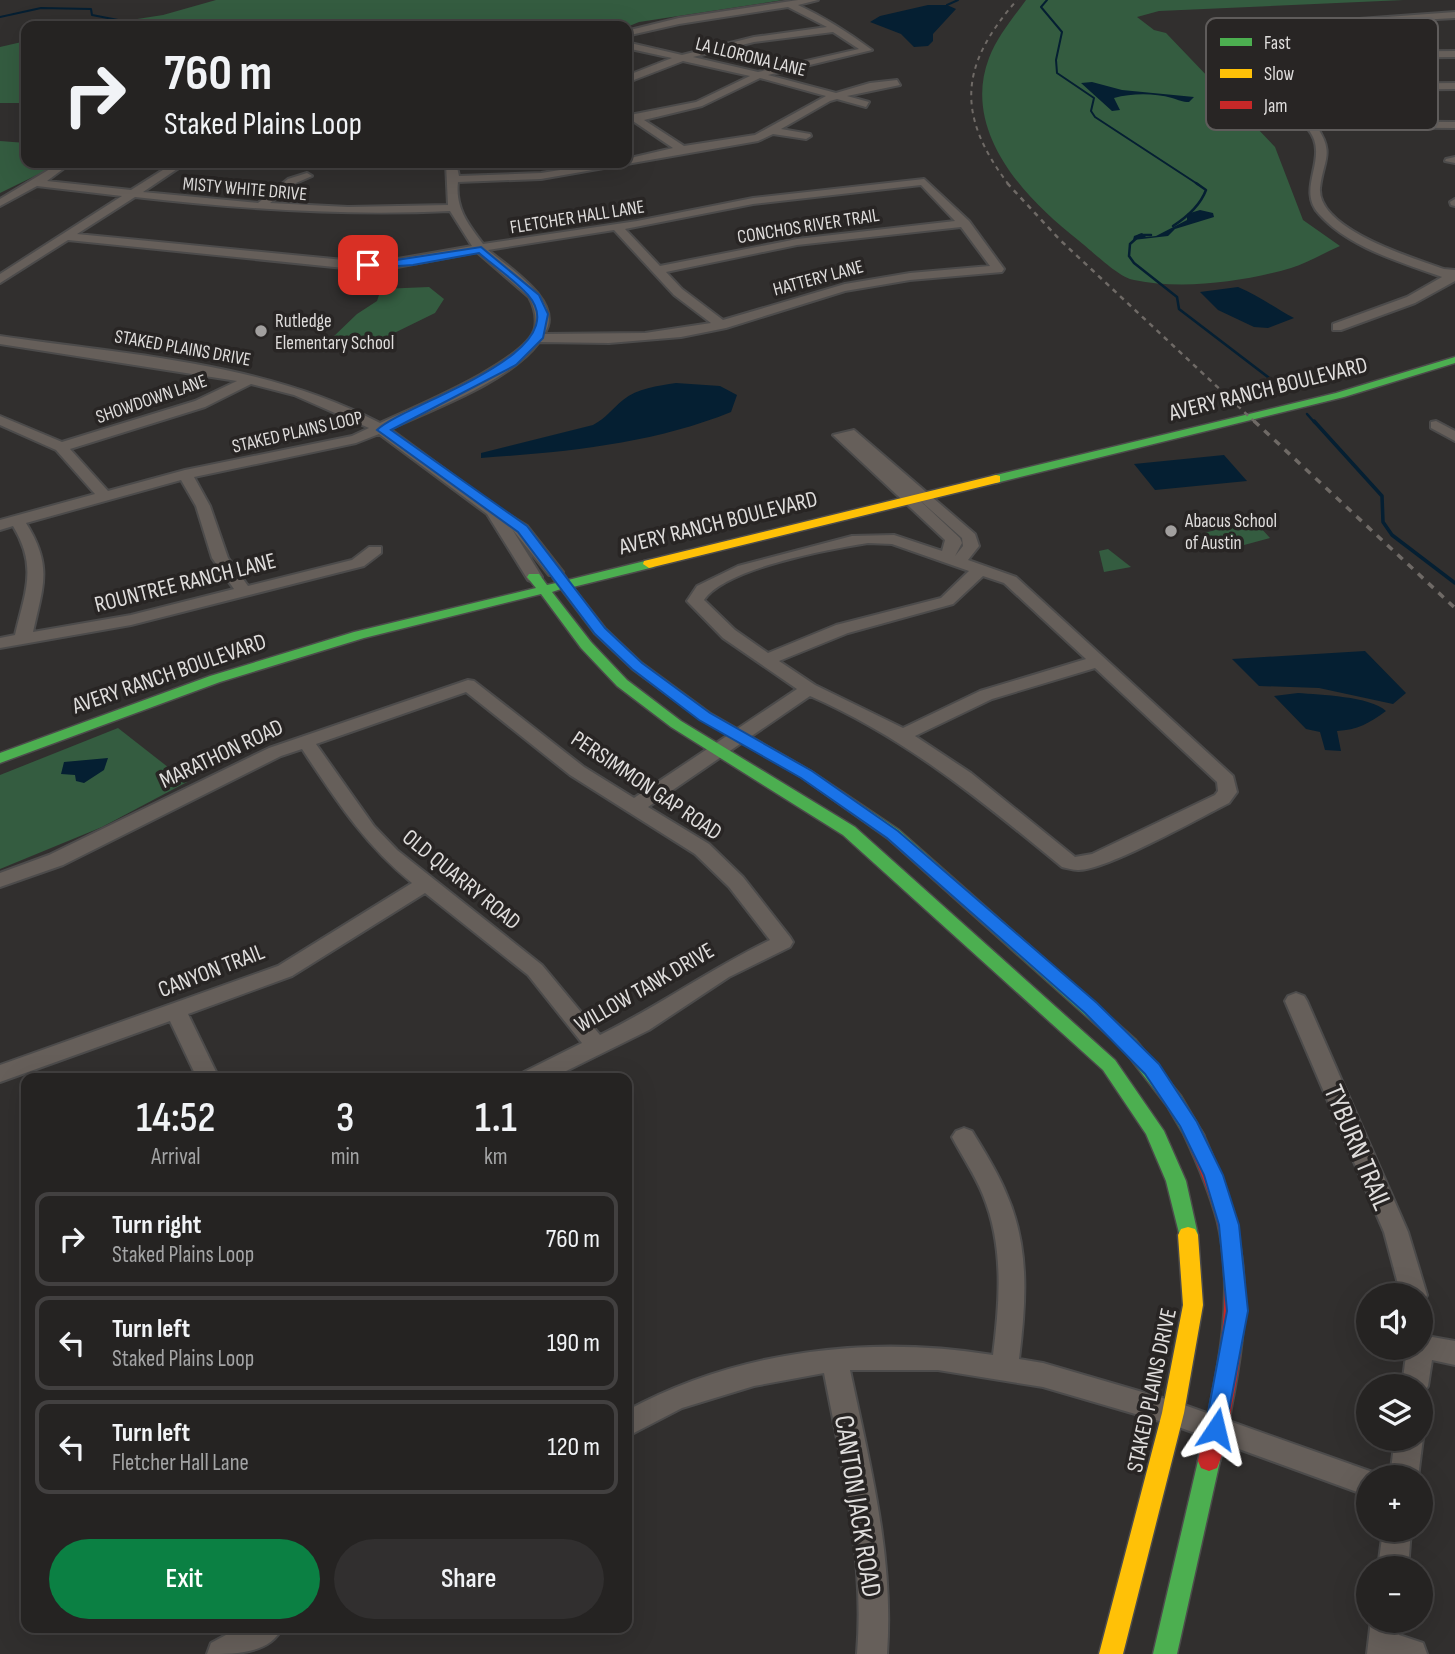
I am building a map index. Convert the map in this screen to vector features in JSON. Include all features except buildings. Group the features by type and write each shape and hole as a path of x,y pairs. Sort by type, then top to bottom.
{"main road":[{"name":"AVERY RANCH BOULEVARD","path":"133,691 274,645 911,492 1363,377 1455,346"},
{"name":"AVERY RANCH BOULEVARD","path":"911,492 1340,395 1455,360"},
{"name":"STAKED PLAINS DRIVE","path":"559,578 600,631 637,666 705,716 806,774 893,834 1091,1008 1152,1069 1188,1122 1213,1175 1229,1225 1237,1311 1216,1429 1165,1654"},
{"name":"AVERY RANCH BOULEVARD","path":"0,758 112,714 227,675 539,582"},
{"name":"STAKED PLAINS DRIVE","path":"539,582 581,641 622,683 661,714 814,805 849,831 1065,1022 1109,1065 1136,1101 1176,1181 1187,1221 1193,1305 1172,1413 1111,1654"},
{"path":"0,741 21,732"}],"street":[{"path":"632,33 679,21 814,0"},
{"path":"632,117 699,104 758,75 868,50 791,5"},
{"path":"1409,18 1455,15"},
{"path":"1438,21 1448,26"},
{"path":"632,77 681,57 737,42 835,29"},
{"name":"LA LLORONA LANE","path":"632,46 758,75 866,104"},
{"path":"632,160 682,149 743,142 774,131 835,96 870,86 897,83"},
{"path":"632,118 682,149"},
{"path":"1312,130 1321,142 1322,165 1314,181 1315,200 1321,213 1364,241 1454,276"},
{"path":"774,131 806,136"},
{"path":"0,202 58,168"},
{"path":"0,279 173,168"},
{"path":"452,168 453,208 481,250 538,300 543,314 537,338"},
{"path":"453,179 515,178 573,168"},
{"path":"259,207 292,181 307,176"},
{"name":"HATTERY LANE","path":"537,338 630,339 722,325 852,286 921,275 998,270 965,223 924,182"},
{"name":"FLETCHER HALL LANE","path":"68,237 368,265 413,262 550,236 617,228 753,201 924,182"},
{"name":"MISTY WHITE DRIVE","path":"36,183 259,207 352,212 453,208"},
{"name":"CONCHOS RIVER TRAIL","path":"657,270 797,242 965,223"},
{"path":"617,228 690,303 722,325"},
{"path":"1337,327 1411,300 1454,276"},
{"name":"STAKED PLAINS LOOP","path":"0,525 185,474 330,447 383,430 505,367 537,338"},
{"name":"STAKED PLAINS DRIVE","path":"0,340 251,379 331,404 383,430 493,510 508,516 522,529 559,578"},
{"name":"SHOWDOWN LANE","path":"61,447 200,404 251,379"},
{"path":"0,420 61,447 104,495"},
{"path":"1455,420 1436,425 1455,437"},
{"path":"847,435 911,492 970,537 971,546 952,560"},
{"path":"185,474 203,506 220,558 243,590"},
{"name":"STAKED PLAINS DRIVE","path":"493,510 539,582"},
{"path":"17,521 36,551 38,564 38,576 23,639"},
{"path":"868,538 894,540 981,569 1010,580 1229,786 1222,799 1091,863 1080,864 1060,857 964,777 902,735 855,709 809,689 729,634 695,601 700,591 737,570 868,538"},
{"name":"ROUNTREE RANCH LANE","path":"0,643 131,620 358,562 375,550"},
{"path":"766,660 849,627 947,601 981,569"},
{"path":"902,735 986,695 1098,661"},
{"name":"MARATHON ROAD","path":"0,880 56,860 233,771 306,742 468,685"},
{"name":"PERSIMMON GAP ROAD","path":"468,685 577,771 702,849 736,882 783,942"},
{"path":"634,807 809,689"},
{"name":"OLD QUARRY ROAD","path":"306,742 366,830 425,885 535,970 597,1046"},
{"name":"CANYON TRAIL","path":"0,1074 285,971 330,946 425,885"},
{"name":"WILLOW TANK DRIVE","path":"542,1073 641,1024 722,972 783,942"},
{"name":"TYBURN TRAIL","path":"1296,1001 1396,1232 1411,1283"},
{"path":"176,1012 206,1073"},
{"path":"964,1137 996,1196 1012,1259 1011,1317 1005,1369"},
{"path":"1433,1349 1455,1353"},
{"path":"632,1422 675,1398 754,1374 834,1359 938,1358 1043,1375 1172,1413 1356,1479"},
{"name":"CANTON JACK ROAD","path":"834,1359 872,1556 876,1624 872,1654"},
{"path":"222,1654 258,1633"},
{"path":"1384,1640 1412,1654"}],"green space":[{"path":"216,0 783,0 632,25 632,21 124,21 163,15"},
{"path":"1026,0 1404,0 1159,11 1137,17 1154,30 1166,33 1206,75 1206,130 1259,130 1275,147 1303,220 1340,246 1291,268 1213,283 1153,283 1128,278 1105,263 1058,223 1019,184 991,137 984,111 983,85 989,58 1001,35"},
{"path":"21,42 21,103 0,103 0,47"},
{"path":"0,141 21,143 21,168 47,168 0,193"},
{"path":"429,287 444,299 435,313 386,337 361,345 331,339 357,314 377,301 381,289"},
{"path":"1250,516 1270,538 1222,551 1201,534 1215,530 1207,524"},
{"path":"1108,549 1131,567 1104,572 1099,551"},
{"path":"118,728 187,782 102,827 0,869 0,775"}],"water":[{"path":"928,5 947,5 956,9 933,34 933,41 928,46 914,47 901,34 870,22 880,16"},
{"path":"1092,82 1122,90 1194,97 1189,102 1150,94 1121,96 1114,98 1120,110 1112,111 1081,83"},
{"path":"1200,210 1213,213 1214,217 1175,229 1168,236 1133,240 1134,236 1142,233 1146,237 1156,236 1187,220 1187,214"},
{"path":"1238,287 1294,318 1268,328 1254,327 1218,310 1200,292"},
{"path":"676,383 720,386 737,395 731,412 671,432 608,445 481,458 481,453 593,425 635,393"},
{"path":"1224,455 1247,481 1155,490 1134,464"},
{"path":"1365,651 1406,693 1393,704 1319,688 1259,686 1232,659"},
{"path":"1298,693 1357,699 1386,711 1363,725 1337,731 1341,751 1325,750 1320,732 1306,729 1274,696"},
{"path":"108,758 104,770 84,783 76,781 75,775 61,774 64,762"}],"waterway":[{"path":"947,5 958,0"},
{"path":"1047,0 1041,7 1062,32 1056,60 1057,73 1094,98 1091,111 1095,117 1197,184"},
{"path":"0,17 41,8 91,9 92,15 118,20"},
{"path":"1173,226 1192,211 1203,196 1206,190 1197,184"},
{"path":"1151,235 1140,235 1130,244 1129,256 1134,263 1177,297 1179,309 1277,384"},
{"path":"1307,414 1315,423"},
{"path":"1314,421 1382,496 1383,522 1392,535 1455,583"}],"railway":[{"path":"1009,185 979,135 971,90 975,68 984,46 1017,0"},
{"path":"1007,183 1060,240 1256,423"},
{"path":"1254,421 1455,608"}],"traffic: fast":[{"path":"996,479 1340,395 1455,360"},
{"path":"0,758 215,679 359,635 649,564"},
{"path":"555,572 600,631 637,666 705,716 806,774 893,834 1129,1044 1174,1101 1194,1135"},
{"path":"534,577 586,645 622,683 676,724 849,831 1109,1065 1154,1131 1176,1181 1188,1235"},
{"path":"1165,1654 1209,1461"}],"traffic: slow":[{"path":"649,564 996,479"},
{"path":"1111,1654 1173,1413 1193,1305 1188,1235"}],"traffic: jam":[{"path":"1194,1135 1214,1180 1227,1221 1234,1259 1236,1296 1228,1372 1209,1461"}],"place":[{"name":"Rutledge Elementary School","path":"261,331"},
{"name":"Abacus School of Austin","path":"1171,531"}],"route":[{"path":"368,265 436,259 481,250 534,295 543,314 537,338 512,362 383,430 492,510 508,516 522,529 600,631 637,666 705,716 806,774 893,834 1091,1008 1152,1069 1188,1122 1213,1175 1229,1225 1237,1311 1216,1429"}]}
